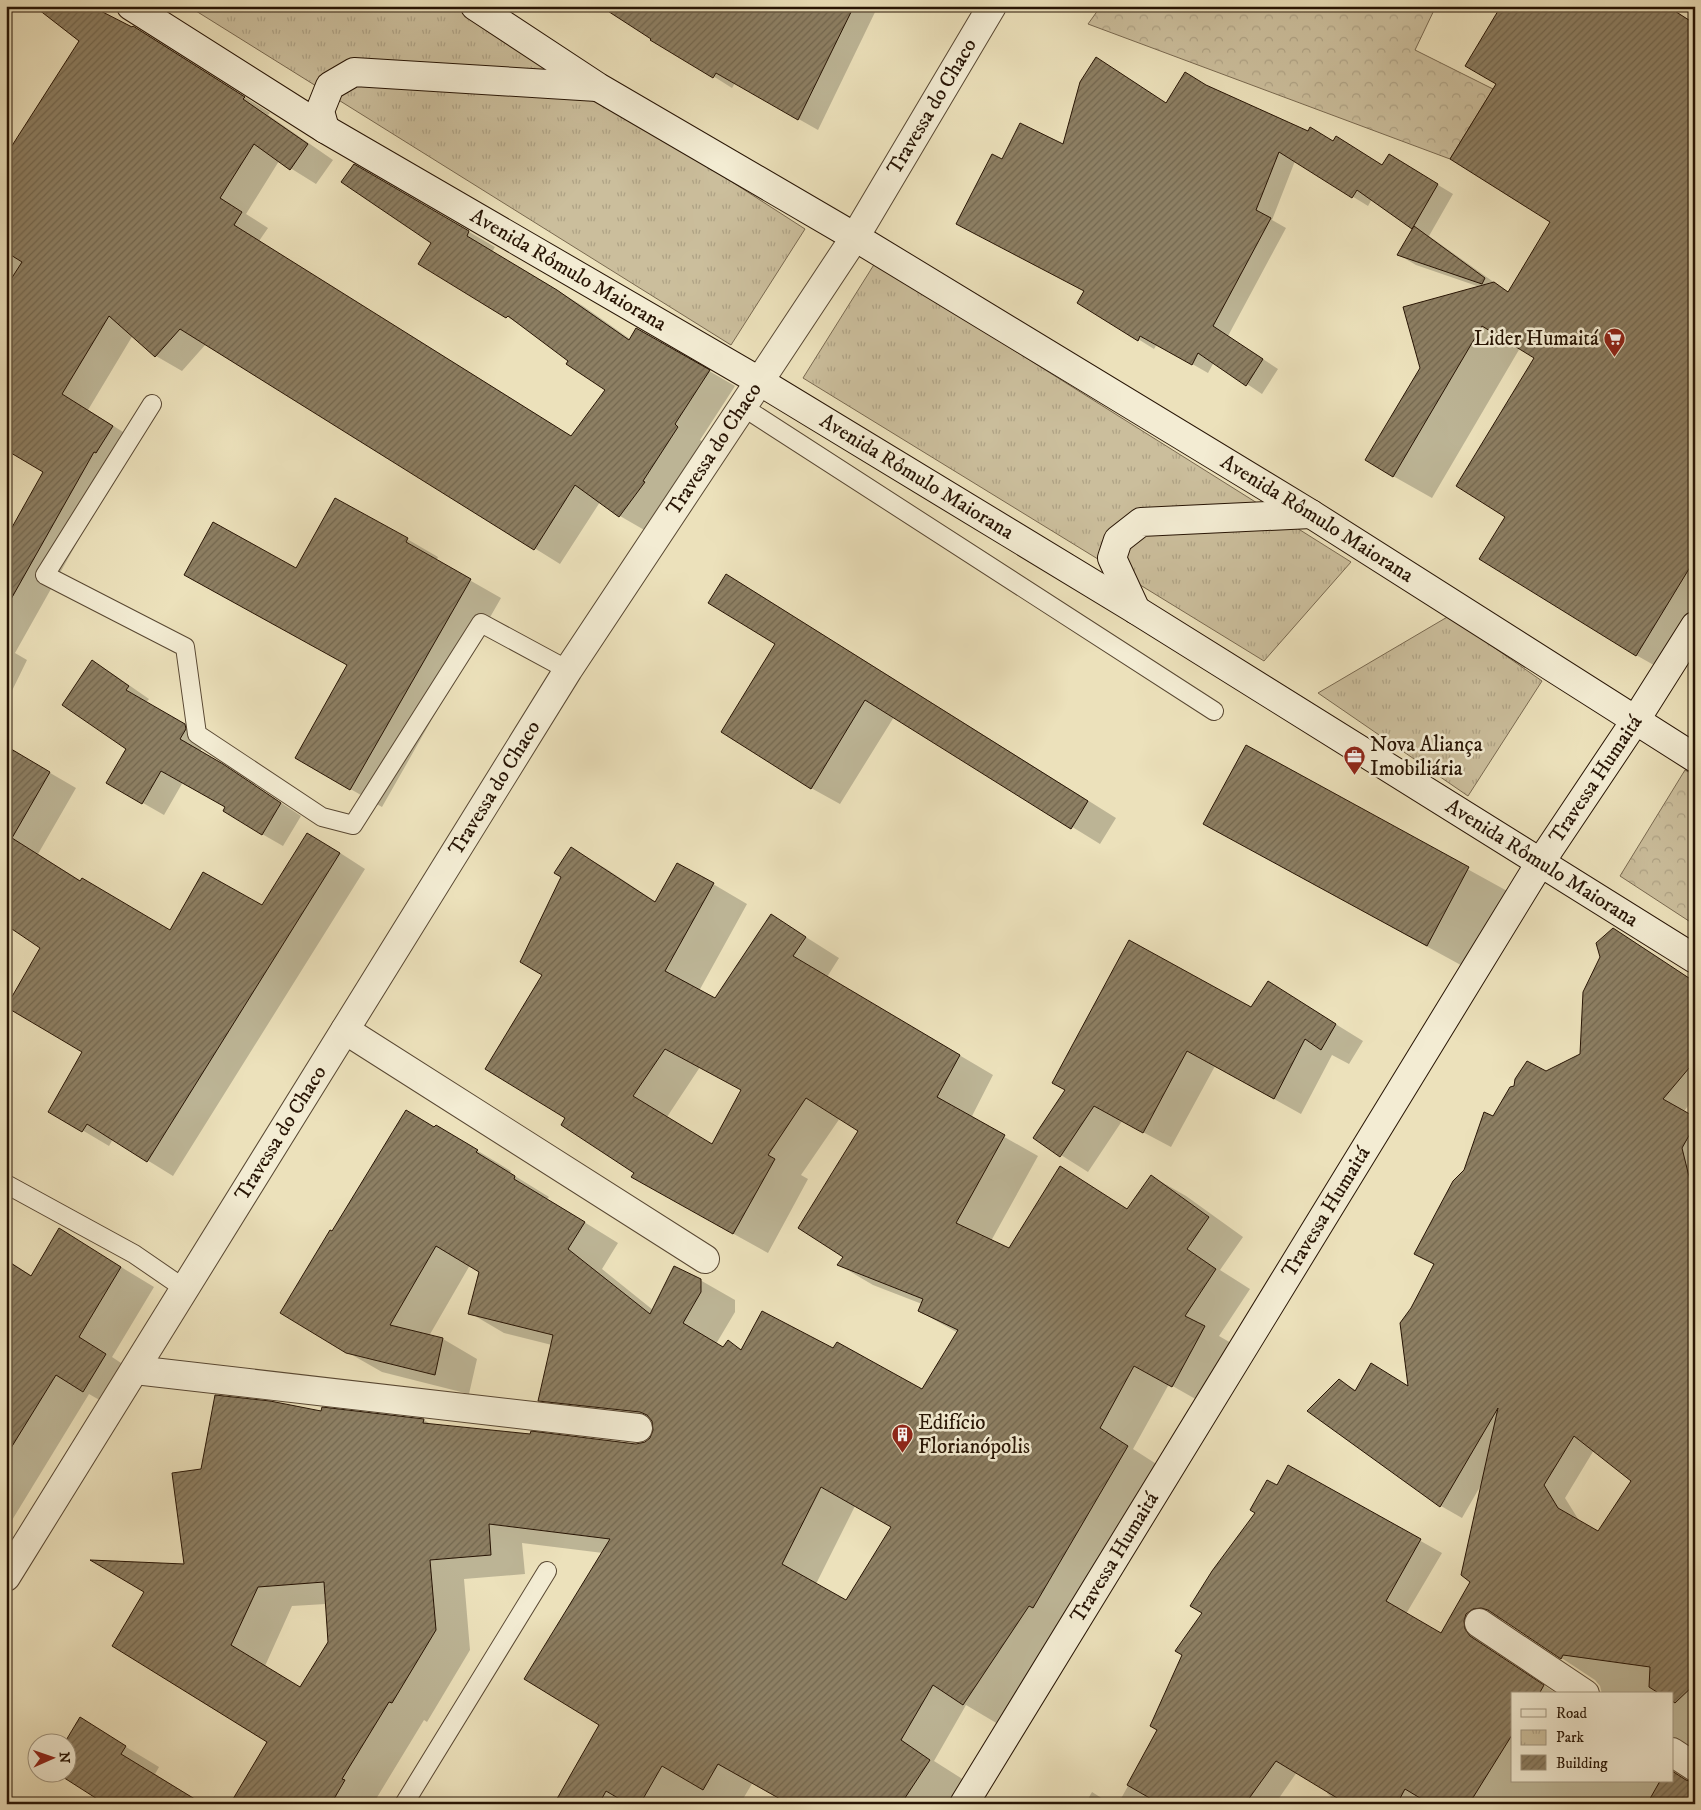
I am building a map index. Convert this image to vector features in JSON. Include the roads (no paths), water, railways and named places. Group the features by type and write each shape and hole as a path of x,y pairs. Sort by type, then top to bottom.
{"street":[{"name":"Avenida Rômulo Maiorana","path":"131,6 325,129 760,382 1136,610 1695,959"},
{"name":"Avenida Rômulo Maiorana","path":"475,6 598,87 855,237 1312,514 1695,758"},
{"name":"Travessa do Chaco","path":"6,1578 568,670 855,237 992,6"},
{"path":"325,129 320,111 330,86 354,72 598,87"},
{"path":"1136,610 1112,558 1118,540 1141,522 1312,514"},
{"name":"Travessa Humaitá","path":"964,1804 1540,863 1635,721 1695,626"},
{"path":"345,1030 705,1260"},
{"path":"134,1370 638,1428"},
{"path":"1479,1623 1582,1692"},
{"path":"1674,1753 1695,1767"}],"lane":[{"path":"152,404 45,575 185,647 198,734 322,817 353,825 481,622 568,670"},
{"path":"743,407 1214,711"},
{"path":"6,1184 134,1254 185,1289"},
{"path":"404,1804 547,1571"}],"place":[{"name":"Lider Humaitá","path":"1615,358"},
{"name":"Nova Aliança Imobiliária","path":"1354,776"},
{"name":"Edifício Florianópolis","path":"902,1454"}]}
